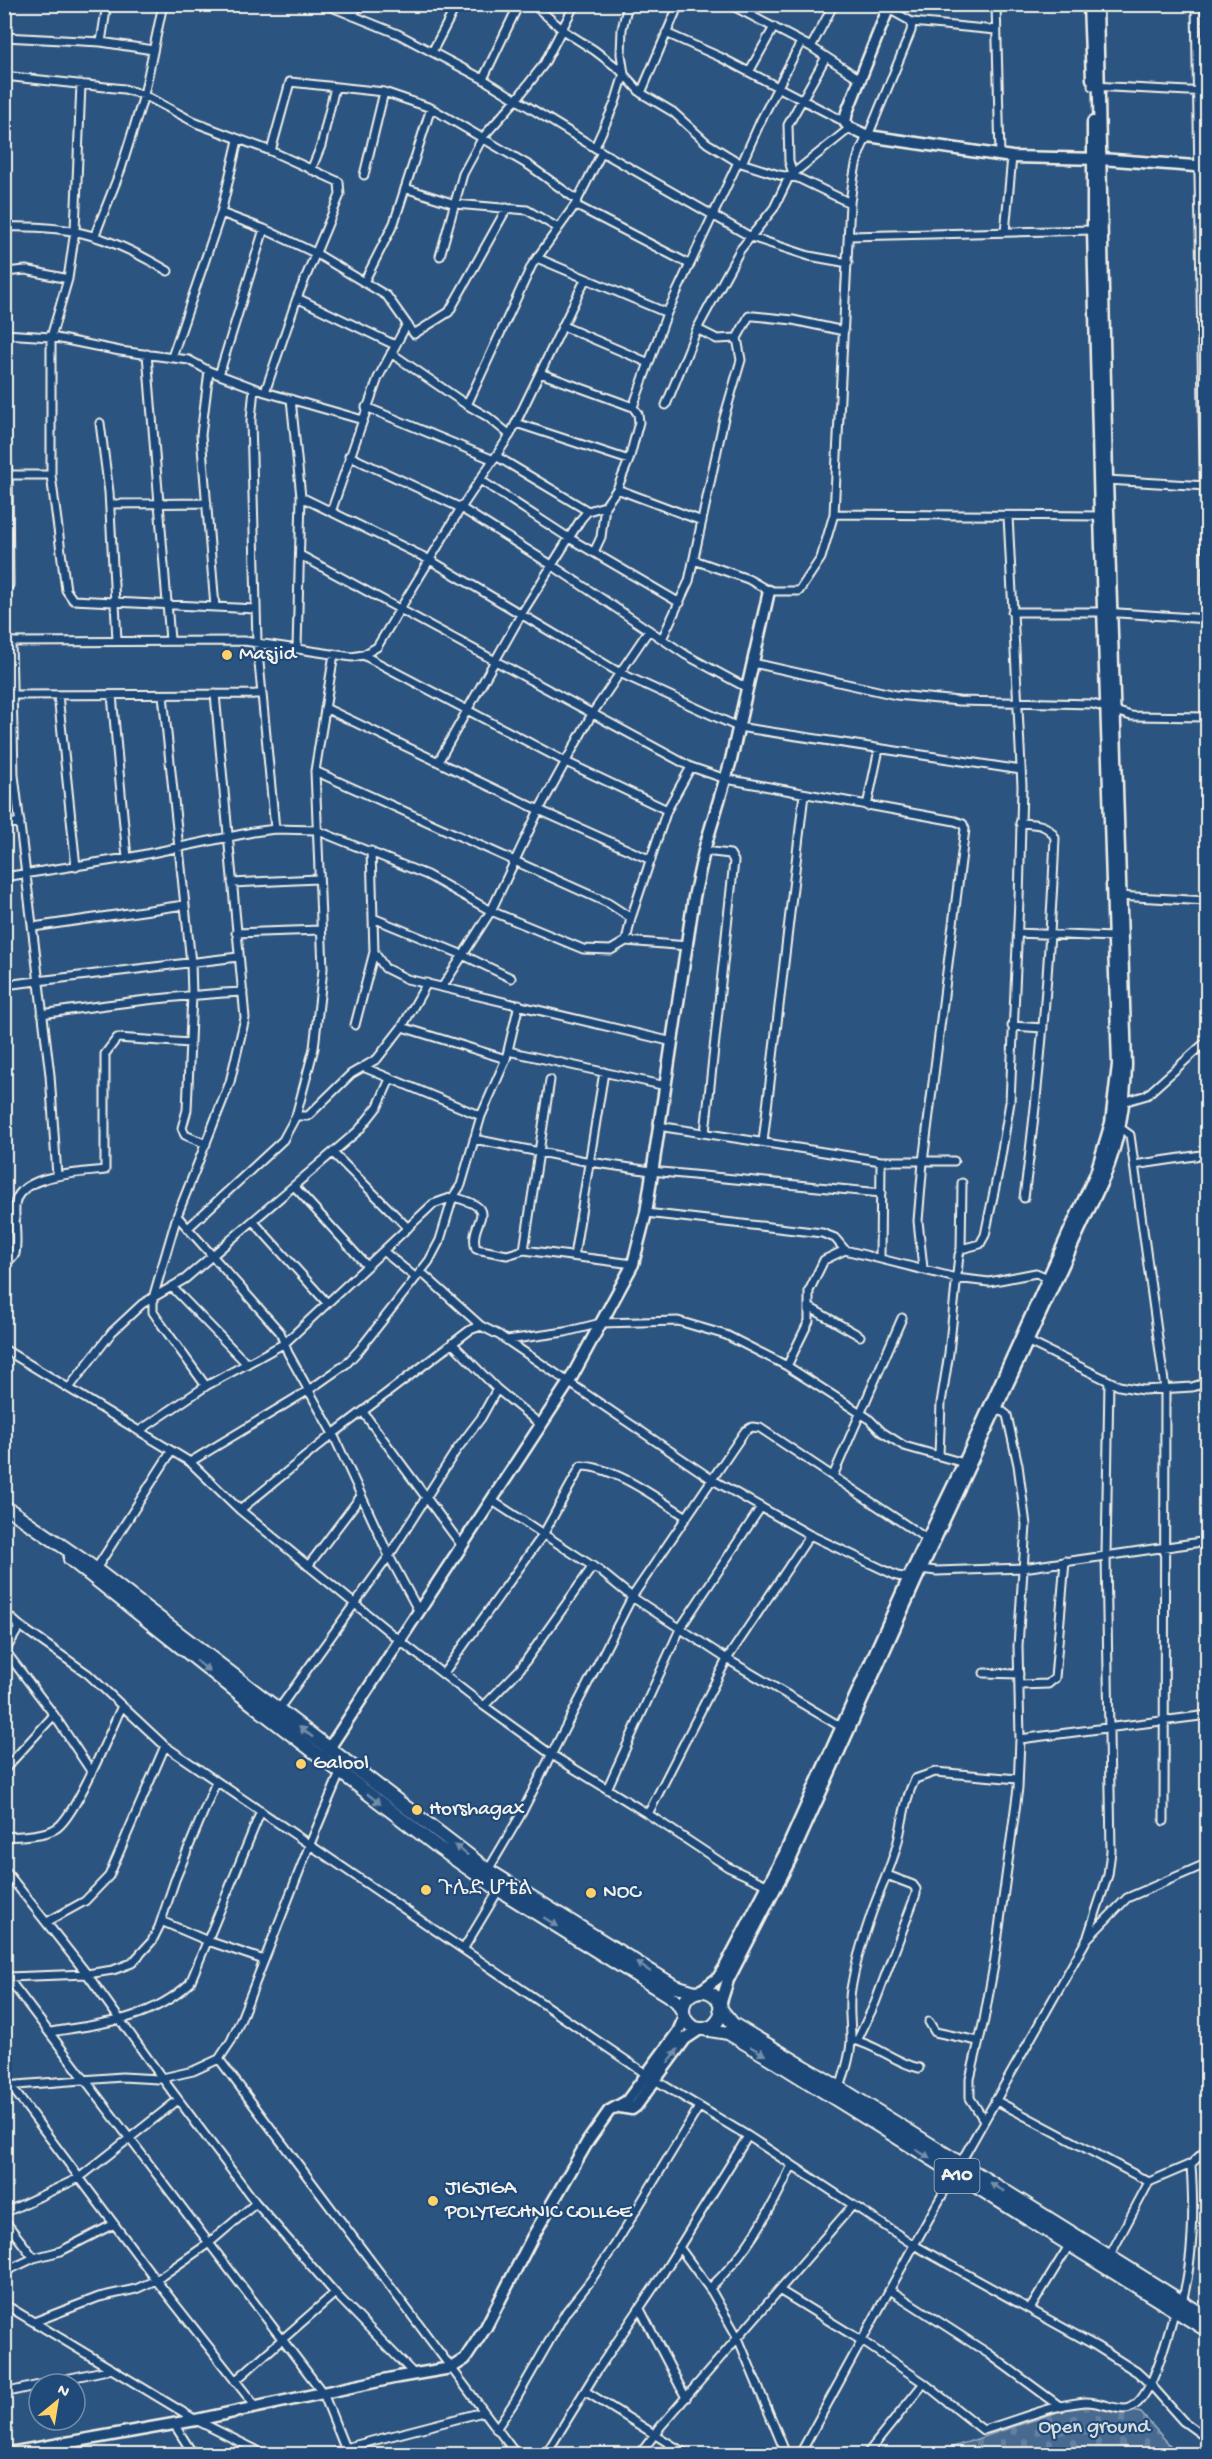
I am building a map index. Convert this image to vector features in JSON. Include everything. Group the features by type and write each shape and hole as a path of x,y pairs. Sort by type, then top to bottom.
{"highway":[{"name":"A10","path":"4,1506 96,1569 485,1874"},
{"name":"A10","path":"45,1536 85,1572 439,1848 485,1874 677,2002 692,2027 728,2033 1109,2257 1178,2306 1208,2331"},
{"name":"A10","path":"502,1885 675,1986 712,1995 733,2024 840,2088 1070,2244 1178,2306 1208,2318"},
{"path":"683,2015 686,2000 697,1992"},
{"path":"702,2029 716,2023 720,2006"}],"main road":[{"path":"1089,4 1096,87"},
{"path":"915,1573 927,1539 1114,1154 1116,1125 1126,1065 1116,896 1108,612 1107,480 1097,159 1097,4"},
{"path":"886,6 886,14 860,79 848,125 868,136 1000,156 1202,166"},
{"path":"1097,159 1093,230 1100,516 1108,612"},
{"path":"328,1750 569,1382 633,1264 646,1213 658,1126 674,1042 694,897 704,851 726,779 769,591"},
{"path":"1116,896 1113,937 1119,1103"},
{"path":"720,2006 728,1980 915,1573 998,1408 1048,1278 1116,1125"},
{"path":"697,1992 718,1978 772,1888"},
{"path":"4,2454 196,2420 451,2368 465,2359 486,2327 531,2238 588,2141 609,2111 620,2107 632,2109 678,2032 683,2015"},
{"path":"651,2077 685,2039 702,2029"}],"street":[{"path":"101,42 107,4"},
{"path":"95,235 121,169 144,94 163,4"},
{"path":"324,4 398,34 483,79 598,150 751,237 809,256 848,263"},
{"path":"353,16 358,4"},
{"path":"432,52 457,4"},
{"path":"483,79 519,4"},
{"path":"534,4 564,31 594,50 624,74 641,93 673,112 707,143 740,163 791,175 850,203"},
{"path":"440,256 463,174 483,137 544,64 564,31 575,4"},
{"path":"467,405 537,258 576,202 598,150 624,74 621,54 622,29 628,4"},
{"path":"641,93 679,4"},
{"path":"729,4 811,47 860,79"},
{"path":"811,47 834,4"},
{"path":"996,4 1000,156"},
{"path":"1196,4 1197,91 1202,166 1208,691"},
{"path":"886,6 912,22 996,30"},
{"path":"694,560 748,579 769,591 799,591 821,558 834,514 850,203 862,145 868,136 911,31 912,22"},
{"path":"749,72 774,27"},
{"path":"666,33 777,86 848,125 791,175 774,208 740,250 697,329 666,405"},
{"path":"4,37 101,42 153,50"},
{"path":"633,407 667,313 689,264 801,42"},
{"path":"791,175 788,125 826,57"},
{"path":"4,76 124,89 144,94 196,123 271,151 339,182 340,195 297,298 265,392"},
{"path":"271,151 290,82 384,92 430,108 483,137 530,166 576,202 689,264"},
{"path":"81,84 75,231 68,279 51,338 51,475 68,596 73,600 116,603 256,609"},
{"path":"311,170 321,146 335,87"},
{"path":"1096,87 1208,92"},
{"path":"364,175 384,92"},
{"path":"364,282 394,223 430,108"},
{"path":"172,357 220,213 238,140"},
{"path":"1005,232 1012,157"},
{"path":"405,188 455,204 527,210 558,228"},
{"path":"220,213 264,229 317,254 387,296 414,334 450,312 507,208"},
{"path":"4,227 44,226 95,235 136,252 168,271"},
{"path":"219,375 264,229"},
{"path":"849,236 1093,230"},
{"path":"537,258 667,313"},
{"path":"4,272 26,270 68,279"},
{"path":"57,1176 50,1075 37,982 33,927 8,720 12,695 8,669 8,642 170,640 257,642 352,657 363,655 377,647 461,508 510,435 585,280"},
{"path":"297,298 395,345"},
{"path":"662,639 689,581 724,418 741,360 737,338 749,316 793,320 844,331"},
{"path":"331,512 366,407 407,324"},
{"path":"562,326 648,363"},
{"path":"697,329 717,339 737,338"},
{"path":"4,334 51,338 120,351 189,360 209,371 265,392 363,420"},
{"path":"391,353 488,417 510,435"},
{"path":"147,354 157,503 170,640"},
{"path":"209,371 201,435 215,607"},
{"path":"540,373 633,407 638,414 639,422 629,460 617,489 605,506 601,537 594,552"},
{"path":"254,388 251,420 257,642 275,829"},
{"path":"291,399 301,497 297,648"},
{"path":"366,407 495,458 588,511"},
{"path":"100,423 110,504 117,640"},
{"path":"516,423 629,460"},
{"path":"4,432 9,585 4,586"},
{"path":"349,456 461,508 686,655 747,688"},
{"path":"6,475 51,475"},
{"path":"480,480 569,538 680,603"},
{"path":"1107,480 1205,485"},
{"path":"617,489 702,521"},
{"path":"301,497 430,560 620,673 738,727 1021,770"},
{"path":"110,504 207,502"},
{"path":"438,762 522,613 569,538 588,511 605,506"},
{"path":"834,514 1100,516"},
{"path":"961,1249 980,1244 987,1225 1010,1102 1021,770 1008,516"},
{"path":"300,555 691,767 726,779 963,824 965,829 923,1162 918,1221 924,1268"},
{"path":"1012,612 1108,612 1207,619"},
{"path":"443,986 491,911 539,810 592,714 649,630"},
{"path":"188,1228 283,1140 296,1116 315,1048 323,969 315,771 334,654"},
{"path":"363,655 566,762 667,810"},
{"path":"753,663 896,695 959,701 1093,704 1131,716 1208,717"},
{"path":"206,1386 153,1312 153,1298 177,1216 230,1082 245,1018 215,694"},
{"path":"12,695 262,694"},
{"path":"58,695 76,867"},
{"path":"112,695 127,858"},
{"path":"163,695 191,963 192,995 187,1110 182,1128 184,1135 206,1144"},
{"path":"325,708 539,810 651,860"},
{"path":"867,806 879,749"},
{"path":"626,941 631,918 667,810 691,767"},
{"path":"315,771 608,903 631,918"},
{"path":"4,776 14,775"},
{"path":"763,1142 804,794"},
{"path":"4,825 20,822"},
{"path":"1020,823 1044,825 1051,829 1055,838 1051,936 1036,1105 1024,1198"},
{"path":"4,877 127,858 275,829 316,830 427,875 491,911 583,949 610,950 626,941 688,946"},
{"path":"355,1024 374,952 371,851"},
{"path":"704,851 730,854 734,861 705,1133"},
{"path":"232,883 318,879"},
{"path":"1116,896 1208,901"},
{"path":"33,927 184,905"},
{"path":"373,918 512,978"},
{"path":"236,933 321,930"},
{"path":"1017,933 1113,937"},
{"path":"374,952 385,968 407,979 674,1042"},
{"path":"4,985 238,957"},
{"path":"296,1116 308,1116 351,1074 377,1059 402,1027 427,982"},
{"path":"42,1014 120,1002 243,992"},
{"path":"190,1462 309,1390 346,1364 421,1272 440,1240 453,1197 461,1185 480,1116 506,1059 519,1004"},
{"path":"1012,1026 1043,1028"},
{"path":"402,1027 506,1059"},
{"path":"4,1266 15,1254 15,1204 19,1191 27,1185 57,1176 105,1170 105,1054 117,1038 190,1043"},
{"path":"1119,1103 1147,1095 1208,1040"},
{"path":"508,1051 666,1086"},
{"path":"363,1067 480,1116"},
{"path":"574,1256 604,1072"},
{"path":"69,1388 112,1332 142,1304 185,1279 359,1130 378,1106 390,1079"},
{"path":"524,1250 550,1080"},
{"path":"1116,1125 1130,1135 1165,1389 1164,1821"},
{"path":"658,1126 881,1161 954,1161"},
{"path":"474,1139 590,1162 651,1171 881,1193"},
{"path":"333,1153 408,1228"},
{"path":"1134,1165 1208,1154"},
{"path":"880,1258 881,1161"},
{"path":"939,1455 941,1403 961,1249 962,1183"},
{"path":"294,1186 367,1266"},
{"path":"139,1431 206,1386 285,1343 433,1204 453,1197 474,1202 478,1206 481,1215 474,1244 476,1249 507,1255 524,1250 633,1264"},
{"path":"646,1213 822,1233 835,1238 845,1250 924,1268 956,1278 989,1282 1036,1273 1048,1278"},
{"path":"177,1216 280,1332 288,1353 333,1434 389,1556 418,1610"},
{"path":"253,1221 327,1304"},
{"path":"787,1366 809,1321 809,1291 824,1260 845,1250"},
{"path":"383,1251 416,1278"},
{"path":"421,1272 481,1326 507,1340 713,1480 810,1535 897,1576 915,1573 1023,1568 1208,1541"},
{"path":"172,1287 247,1364"},
{"path":"809,1308 860,1336"},
{"path":"833,1476 902,1318"},
{"path":"507,1340 565,1332 601,1323 678,1321 726,1335 787,1366 860,1412 882,1432 904,1446 964,1463"},
{"path":"240,1510 333,1434 452,1343 470,1330 481,1326"},
{"path":"1024,1340 1119,1386 1143,1390 1192,1387 1208,1382"},
{"path":"452,1343 497,1389 541,1425"},
{"path":"4,1349 190,1462 240,1510 399,1640 552,1755 728,1867 772,1888"},
{"path":"800,2454 995,2100 1088,1939 1108,1875 1111,1851 1106,1555 1109,1381"},
{"path":"278,1710 389,1556 455,1452 481,1418 497,1389"},
{"path":"984,2120 970,2097 970,2079 994,1965 1018,1779 1019,1674 1026,1525 1018,1465 1007,1415 998,1408"},
{"path":"363,1412 462,1546"},
{"path":"485,1874 520,1816 632,1597 745,1431 752,1427 760,1428 927,1539"},
{"path":"96,1569 171,1452"},
{"path":"443,1674 543,1535 581,1466 590,1466 613,1474 687,1517"},
{"path":"308,1566 361,1496"},
{"path":"491,1500 593,1566 632,1597 727,1659 845,1728"},
{"path":"607,1789 681,1628 761,1507"},
{"path":"648,1814 727,1659 810,1535"},
{"path":"1019,1685 1048,1684 1055,1678 1065,1561"},
{"path":"484,1706 520,1669 593,1566"},
{"path":"4,1612 88,1674 165,1746 216,1782 464,1948 651,2077 748,2136 914,2245 1096,2346 1137,2372 1183,2421 1208,2439"},
{"path":"4,1680 5,1652 20,1626"},
{"path":"5,1652 54,1715 91,1771"},
{"path":"984,1673 1019,1674"},
{"path":"4,1838 56,1829 62,1823 75,1804 122,1707"},
{"path":"4,1770 54,1715"},
{"path":"1020,1739 1208,1715"},
{"path":"47,1922 85,1901 109,1876 165,1746"},
{"path":"854,2040 849,2014 851,1990 870,1916 897,1845 908,1792 915,1779 936,1772 1018,1779"},
{"path":"8,2086 122,2077 162,2078 193,2071 219,2059 231,2041 340,1773"},
{"path":"6,1975 87,1974 113,1970 132,1963 152,1941 216,1782"},
{"path":"50,2032 120,2021 150,2011 177,1995 190,1983 261,1811"},
{"path":"1088,1939 1127,1898 1208,1863"},
{"path":"4,1869 87,1974 256,2203 335,2293 414,2374"},
{"path":"840,2088 854,2040 875,2003 916,1894 913,1885 887,1875"},
{"path":"464,1948 502,1885"},
{"path":"161,1921 208,1941 264,1960"},
{"path":"6,1975 323,2393 345,2448"},
{"path":"929,2022 935,2032 978,2041"},
{"path":"854,2040 868,2044 905,2065 919,2068"},
{"path":"219,2059 516,2454"},
{"path":"4,2077 8,2086 156,2280 256,2407"},
{"path":"4,2213 79,2178 178,2100"},
{"path":"995,2100 1149,2182"},
{"path":"496,2429 515,2401 566,2312 615,2245 699,2107"},
{"path":"546,2454 748,2136"},
{"path":"779,2290 862,2341 924,2383 983,2430 1086,2402 1126,2409 1135,2405 1151,2385 1188,2279 1194,2211 1194,2162 1208,2148"},
{"path":"1109,2257 1149,2182 1194,2162 1208,2159"},
{"path":"710,2288 729,2270 745,2249 774,2203 792,2165"},
{"path":"34,2322 99,2297 136,2289 156,2280 209,2242 256,2203"},
{"path":"640,2454 853,2205"},
{"path":"4,2220 34,2258"},
{"path":"4,2272 34,2258 61,2251 114,2224"},
{"path":"1030,2309 1070,2244"},
{"path":"679,2247 710,2288 738,2338 786,2454"},
{"path":"890,2290 989,2354 1061,2407"},
{"path":"235,2381 335,2293"},
{"path":"4,2304 196,2420 264,2454"},
{"path":"640,2309 686,2398"},
{"path":"87,2374 112,2369"},
{"path":"867,2454 924,2383"},
{"path":"4,2392 27,2387"},
{"path":"585,2391 686,2454"},
{"path":"333,2454 345,2448 483,2412"},
{"path":"174,2424 193,2454"}],"green space":[{"name":"Open ground","path":"1094,2400 1141,2413 1178,2454 932,2454"}],"place":[{"name":"Masjid","path":"227,655"},
{"name":"Galool","path":"301,1764"},
{"name":"Horshagax","path":"417,1810"},
{"name":"ጉሌድ ሆቴል","path":"426,1890"},
{"name":"NOC","path":"591,1893"},
{"name":"JIGJIGA POLYTECHNIC COLLGE","path":"433,2201"}]}
